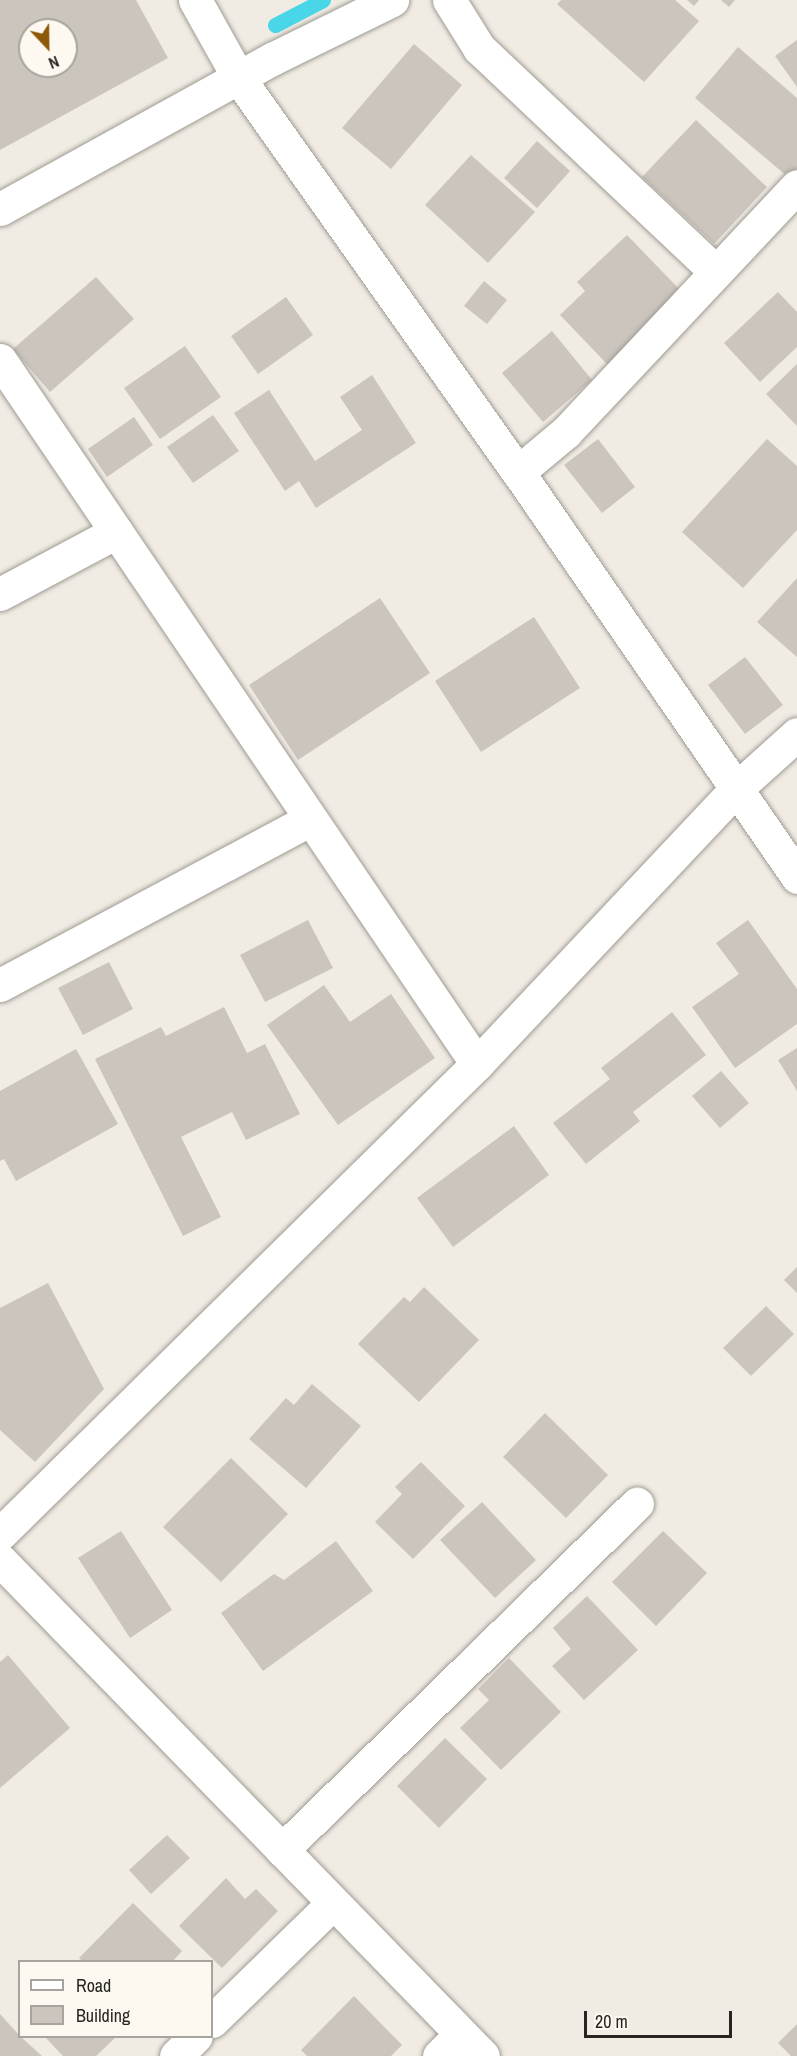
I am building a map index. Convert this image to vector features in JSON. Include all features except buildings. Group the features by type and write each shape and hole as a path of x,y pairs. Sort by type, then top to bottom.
{"street":[{"path":"195,0 238,78 518,472 797,877"},
{"path":"0,209 238,78 392,0"},
{"path":"449,0 479,48 716,272"},
{"path":"518,472 566,432 797,186"},
{"path":"0,360 309,820 477,1064"},
{"path":"0,594 116,532"},
{"path":"0,1534 477,1064 736,789 797,734"},
{"path":"0,985 309,820"},
{"path":"282,1850 637,1503"},
{"path":"0,1560 333,1903 461,2049"},
{"path":"213,2020 333,1903"},
{"path":"176,2056 195,2038"}],"waterway":[{"path":"275,25 323,0"}]}
